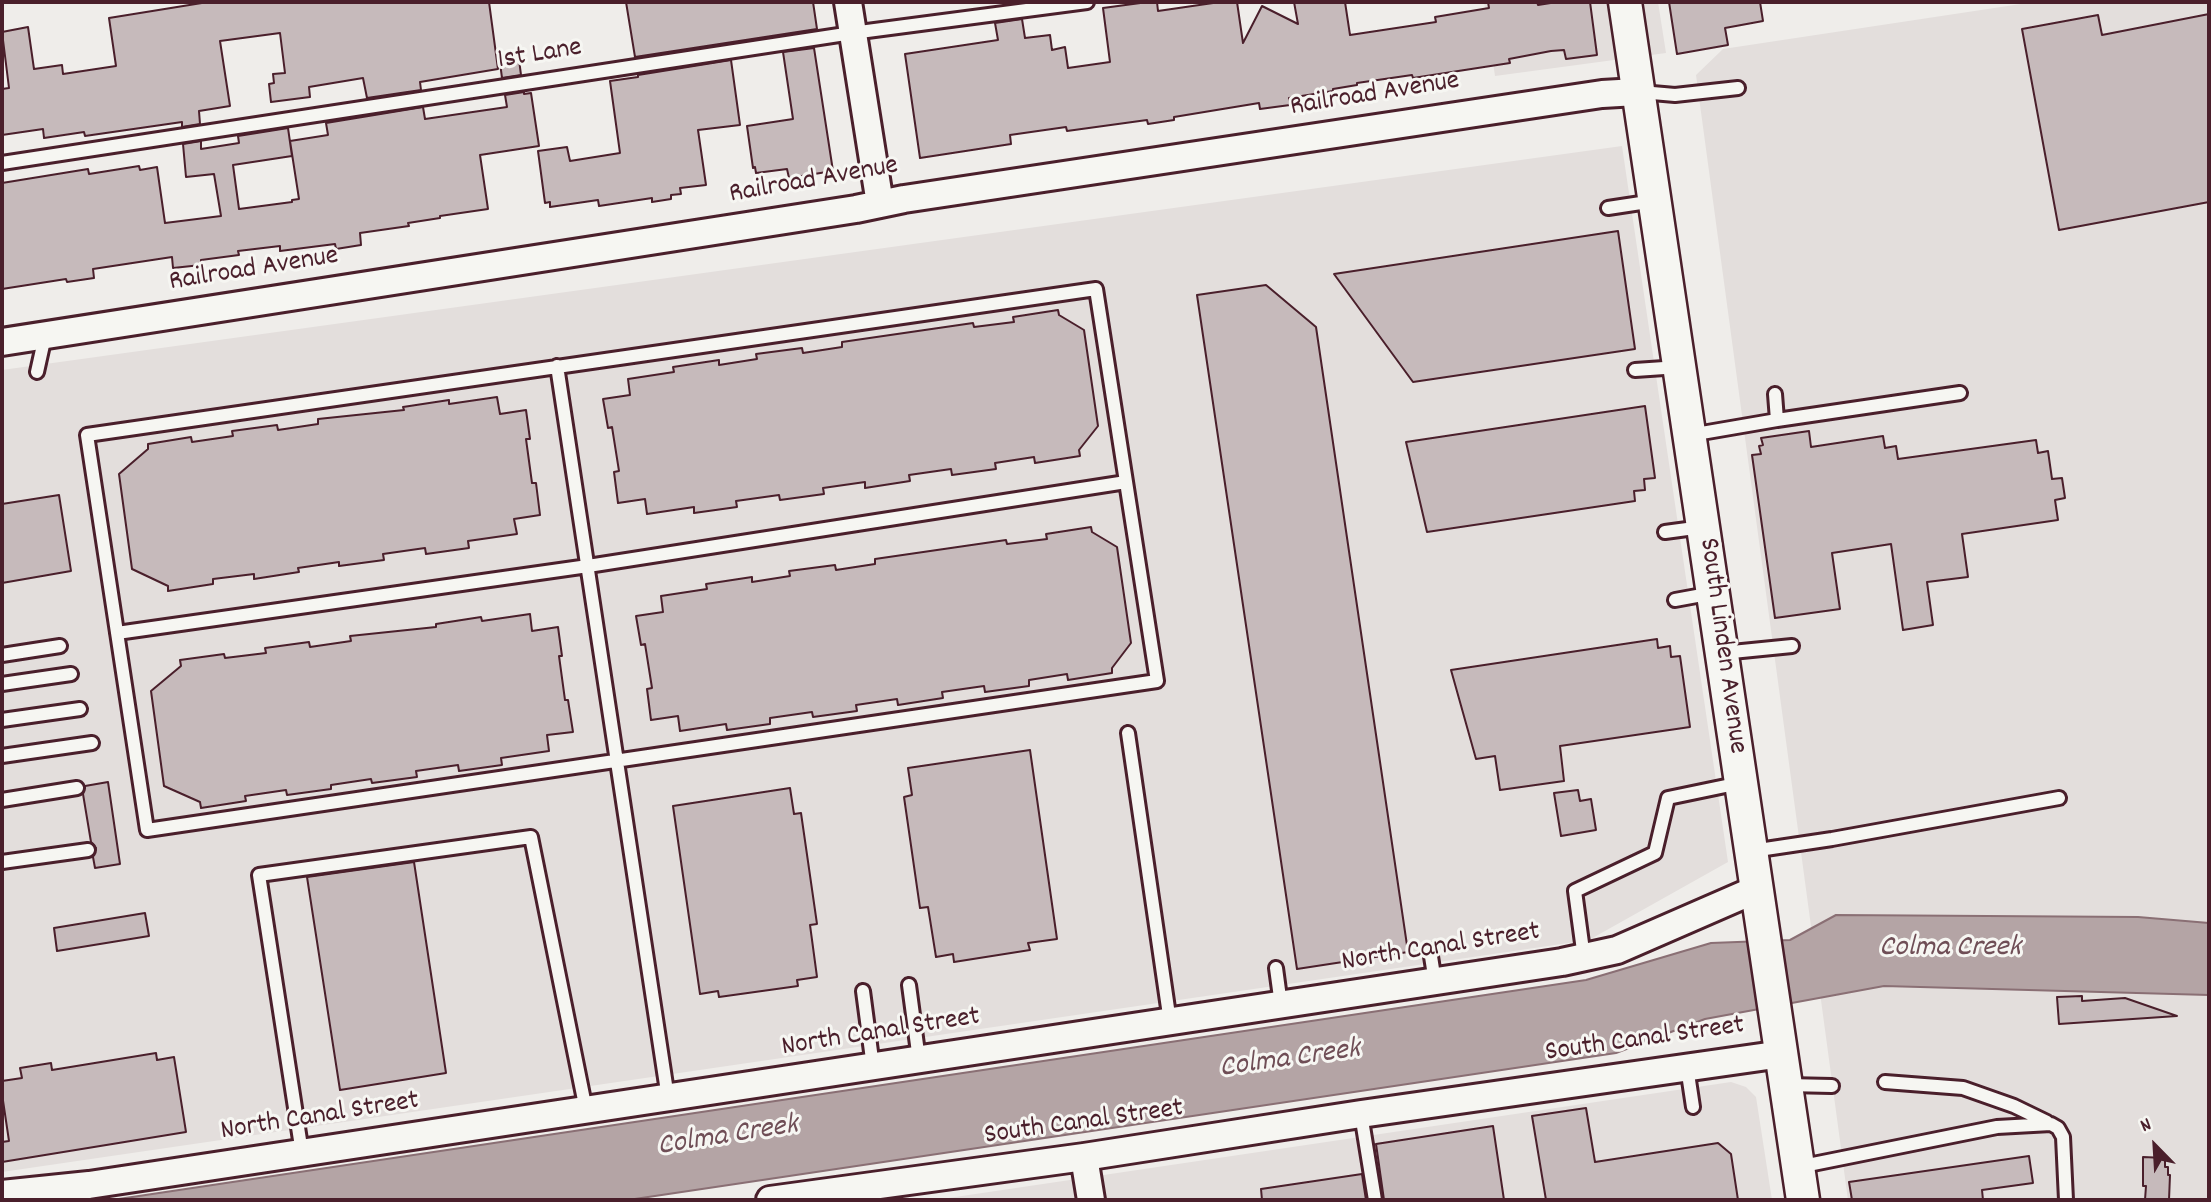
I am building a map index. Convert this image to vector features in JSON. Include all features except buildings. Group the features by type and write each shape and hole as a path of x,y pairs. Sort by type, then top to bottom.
{"street":[{"path":"848,2 880,204"},
{"name":"South Linden Avenue","path":"1625,2 1803,1200"},
{"name":"Railroad Avenue","path":"2,342 880,204 1602,94 1637,92"},
{"name":"North Canal Street","path":"2,1194 89,1185 1584,958 1616,950 1757,889"},
{"name":"South Canal Street","path":"770,1200 878,1193 1084,1157 1687,1067 1780,1039"},
{"path":"1084,1157 1091,1200"}],"lane":[{"name":"1st Lane","path":"2,163 852,33 1087,2"},
{"path":"1637,92 1675,95 1738,88"},
{"path":"1608,208 1654,201"},
{"path":"1096,289 1126,482 1157,681 147,830 87,435 1096,289"},
{"path":"37,372 45,335"},
{"path":"557,366 668,1098"},
{"path":"1635,370 1679,367"},
{"path":"1689,435 1960,393"},
{"path":"1774,394 1777,420"},
{"path":"117,633 588,566 1126,482"},
{"path":"1665,532 1703,527"},
{"path":"1675,600 1713,593"},
{"path":"2,655 60,646"},
{"path":"1722,653 1793,646"},
{"path":"2,684 71,674"},
{"path":"2,720 80,709"},
{"path":"1128,733 1170,1022"},
{"path":"2,756 92,743"},
{"path":"1584,958 1575,891 1655,853 1668,798 1741,783"},
{"path":"2,800 77,788"},
{"path":"1751,851 2059,798"},
{"path":"302,1153 259,875 531,837 586,1110"},
{"path":"2,862 88,850"},
{"path":"1430,950 1435,982"},
{"path":"1276,968 1281,1005"},
{"path":"909,985 919,1060"},
{"path":"863,991 873,1067"},
{"path":"1687,1067 1693,1107"},
{"path":"1885,1082 1963,1088 2014,1106 2058,1128 2063,1137 2066,1200"},
{"path":"1785,1085 1832,1086"},
{"path":"1361,1114 1375,1200"},
{"path":"1798,1167 1997,1127 2051,1124"}],"shaded area":[{"path":"1484,2 1658,2 1666,53 1495,76"},
{"path":"2034,2 2209,2 2209,1200 1848,1200 1696,75 1723,49"},
{"path":"1622,146 1728,862 1589,940 2,1172 2,370"},
{"path":"1731,1082 1746,1087 1756,1097 1772,1200 935,1200"}],"water":[{"name":"Colma Creek","path":"1836,915 2138,917 2209,923 2209,995 1884,986 1705,1019 1616,1053 628,1200 112,1200 1586,980 1711,943 1790,940"}]}
